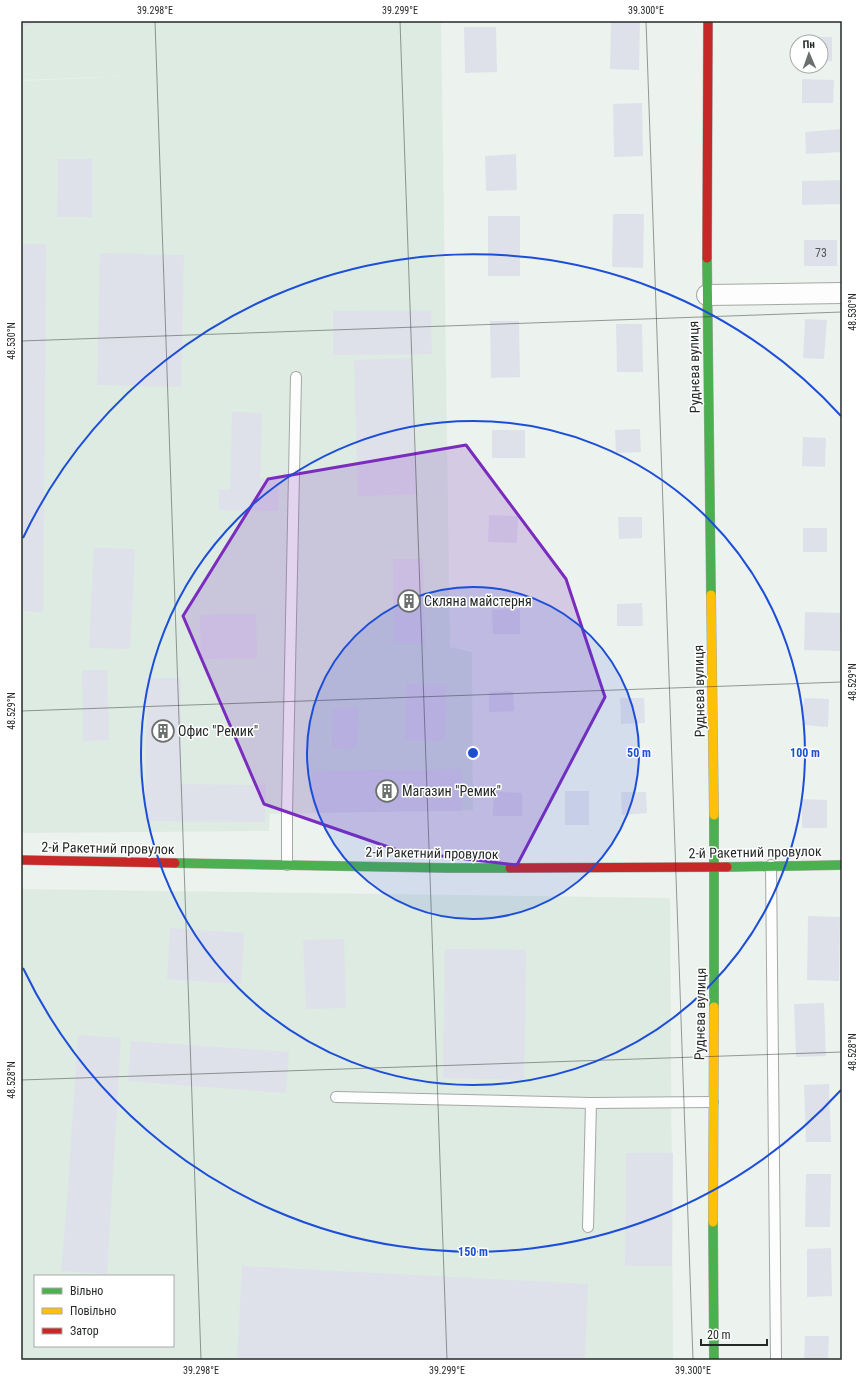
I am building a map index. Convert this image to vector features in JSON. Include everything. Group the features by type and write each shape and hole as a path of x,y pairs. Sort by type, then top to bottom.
{"street":[{"name":"Руднєва вулиця","path":"708,21 706,295 715,867 713,1102 714,1360"},
{"path":"706,295 842,294"},
{"name":"2-й Ракетний провулок","path":"21,860 449,868 842,865"}],"lane":[{"path":"287,865 296,377"},
{"path":"771,865 776,1360"},
{"path":"336,1097 591,1103 713,1102"},
{"path":"588,1227 591,1103"}],"highlighted area":[{"path":"466,445 566,579 605,697 517,865 400,851 264,804 183,616 268,479"}],"shaded area":[{"path":"21,21 441,21 450,647 472,652 473,810 270,814 269,831 21,833 21,81 129,76 21,80"},
{"path":"21,889 670,898 673,1360 21,1360"}],"building":[{"path":"21,21 43,21 43,22 21,26"},
{"path":"611,21 640,21 639,70 610,69"},
{"path":"464,27 496,27 497,72 465,73"},
{"path":"829,37 832,37 832,61 829,61"},
{"path":"802,79 834,80 833,103 802,103"},
{"path":"642,103 643,156 614,157 613,104"},
{"path":"842,129 842,152 806,154 805,132"},
{"path":"516,154 517,190 486,191 485,156"},
{"path":"58,159 92,159 92,217 57,217"},
{"path":"842,180 842,204 802,205 802,181"},
{"path":"613,214 644,214 643,268 612,267"},
{"path":"488,216 520,216 520,276 488,276"},
{"path":"804,240 837,240 837,266 804,266"},
{"path":"21,244 46,244 43,612 21,611"},
{"path":"100,253 184,255 181,387 97,385"},
{"path":"431,310 432,354 333,355 333,311"},
{"path":"805,319 827,320 824,359 803,358"},
{"path":"490,321 519,321 520,377 491,378"},
{"path":"616,324 642,324 643,372 617,372"},
{"path":"411,358 416,494 358,496 354,360"},
{"path":"232,412 262,413 260,479 279,479 278,511 219,510 219,489 230,490"},
{"path":"640,429 641,452 616,453 615,430"},
{"path":"492,430 525,430 525,458 492,458"},
{"path":"803,437 826,438 825,467 802,466"},
{"path":"489,515 518,516 517,543 488,542"},
{"path":"618,517 642,517 642,538 619,539"},
{"path":"803,528 827,528 827,552 803,552"},
{"path":"94,548 135,549 130,649 89,648"},
{"name":"Скляна майстерня","path":"393,559 423,559 425,644 394,642"},
{"path":"642,603 643,626 617,626 617,604"},
{"path":"520,609 520,634 493,634 492,610"},
{"path":"805,612 841,613 840,651 804,650"},
{"path":"256,614 257,658 201,659 200,615"},
{"path":"82,670 107,670 109,740 83,741"},
{"name":"Офис \"Ремик\"","path":"147,678 181,678 180,784 266,785 265,822 145,821"},
{"path":"406,684 446,685 445,741 405,740"},
{"path":"513,691 514,711 489,712 489,692"},
{"path":"620,698 644,698 645,723 621,724"},
{"path":"804,698 829,699 828,727 802,725"},
{"path":"333,708 358,708 357,749 332,748"},
{"name":"Магазин \"Ремик\"","path":"462,769 462,811 313,812 312,771"},
{"path":"565,791 589,791 589,825 565,825"},
{"path":"494,792 522,793 522,816 493,816"},
{"path":"621,792 646,792 647,813 622,815"},
{"path":"802,799 827,800 827,828 802,828"},
{"path":"808,916 840,917 839,981 807,980"},
{"path":"170,928 244,933 241,984 167,979"},
{"path":"344,939 346,1008 306,1009 303,940"},
{"path":"445,949 526,950 524,1080 443,1078"},
{"path":"824,1003 826,1056 796,1057 794,1004"},
{"path":"78,1035 121,1038 107,1274 61,1271"},
{"path":"131,1041 289,1052 286,1093 128,1081"},
{"path":"829,1084 831,1142 806,1142 804,1085"},
{"path":"626,1153 673,1153 672,1266 625,1266"},
{"path":"806,1174 831,1174 830,1227 805,1227"},
{"path":"831,1248 832,1296 807,1297 807,1249"},
{"path":"242,1266 588,1284 585,1360 237,1360"},
{"path":"805,1336 829,1336 828,1360 804,1360"}],"traffic: fast":[{"path":"707,258 711,595"},
{"path":"714,815 714,1007"},
{"path":"175,863 510,868"},
{"path":"727,867 842,865"},
{"path":"713,1222 714,1360"}],"traffic: slow":[{"path":"711,595 714,815"},
{"path":"713,1222 714,1007"}],"traffic: jam":[{"path":"707,258 708,21"},
{"path":"21,860 175,863"},
{"path":"510,868 727,867"}],"place":[{"name":"Скляна майстерня","path":"409,601"},
{"name":"Офис \"Ремик\"","path":"163,731"},
{"name":"Магазин \"Ремик\"","path":"387,791"}]}
